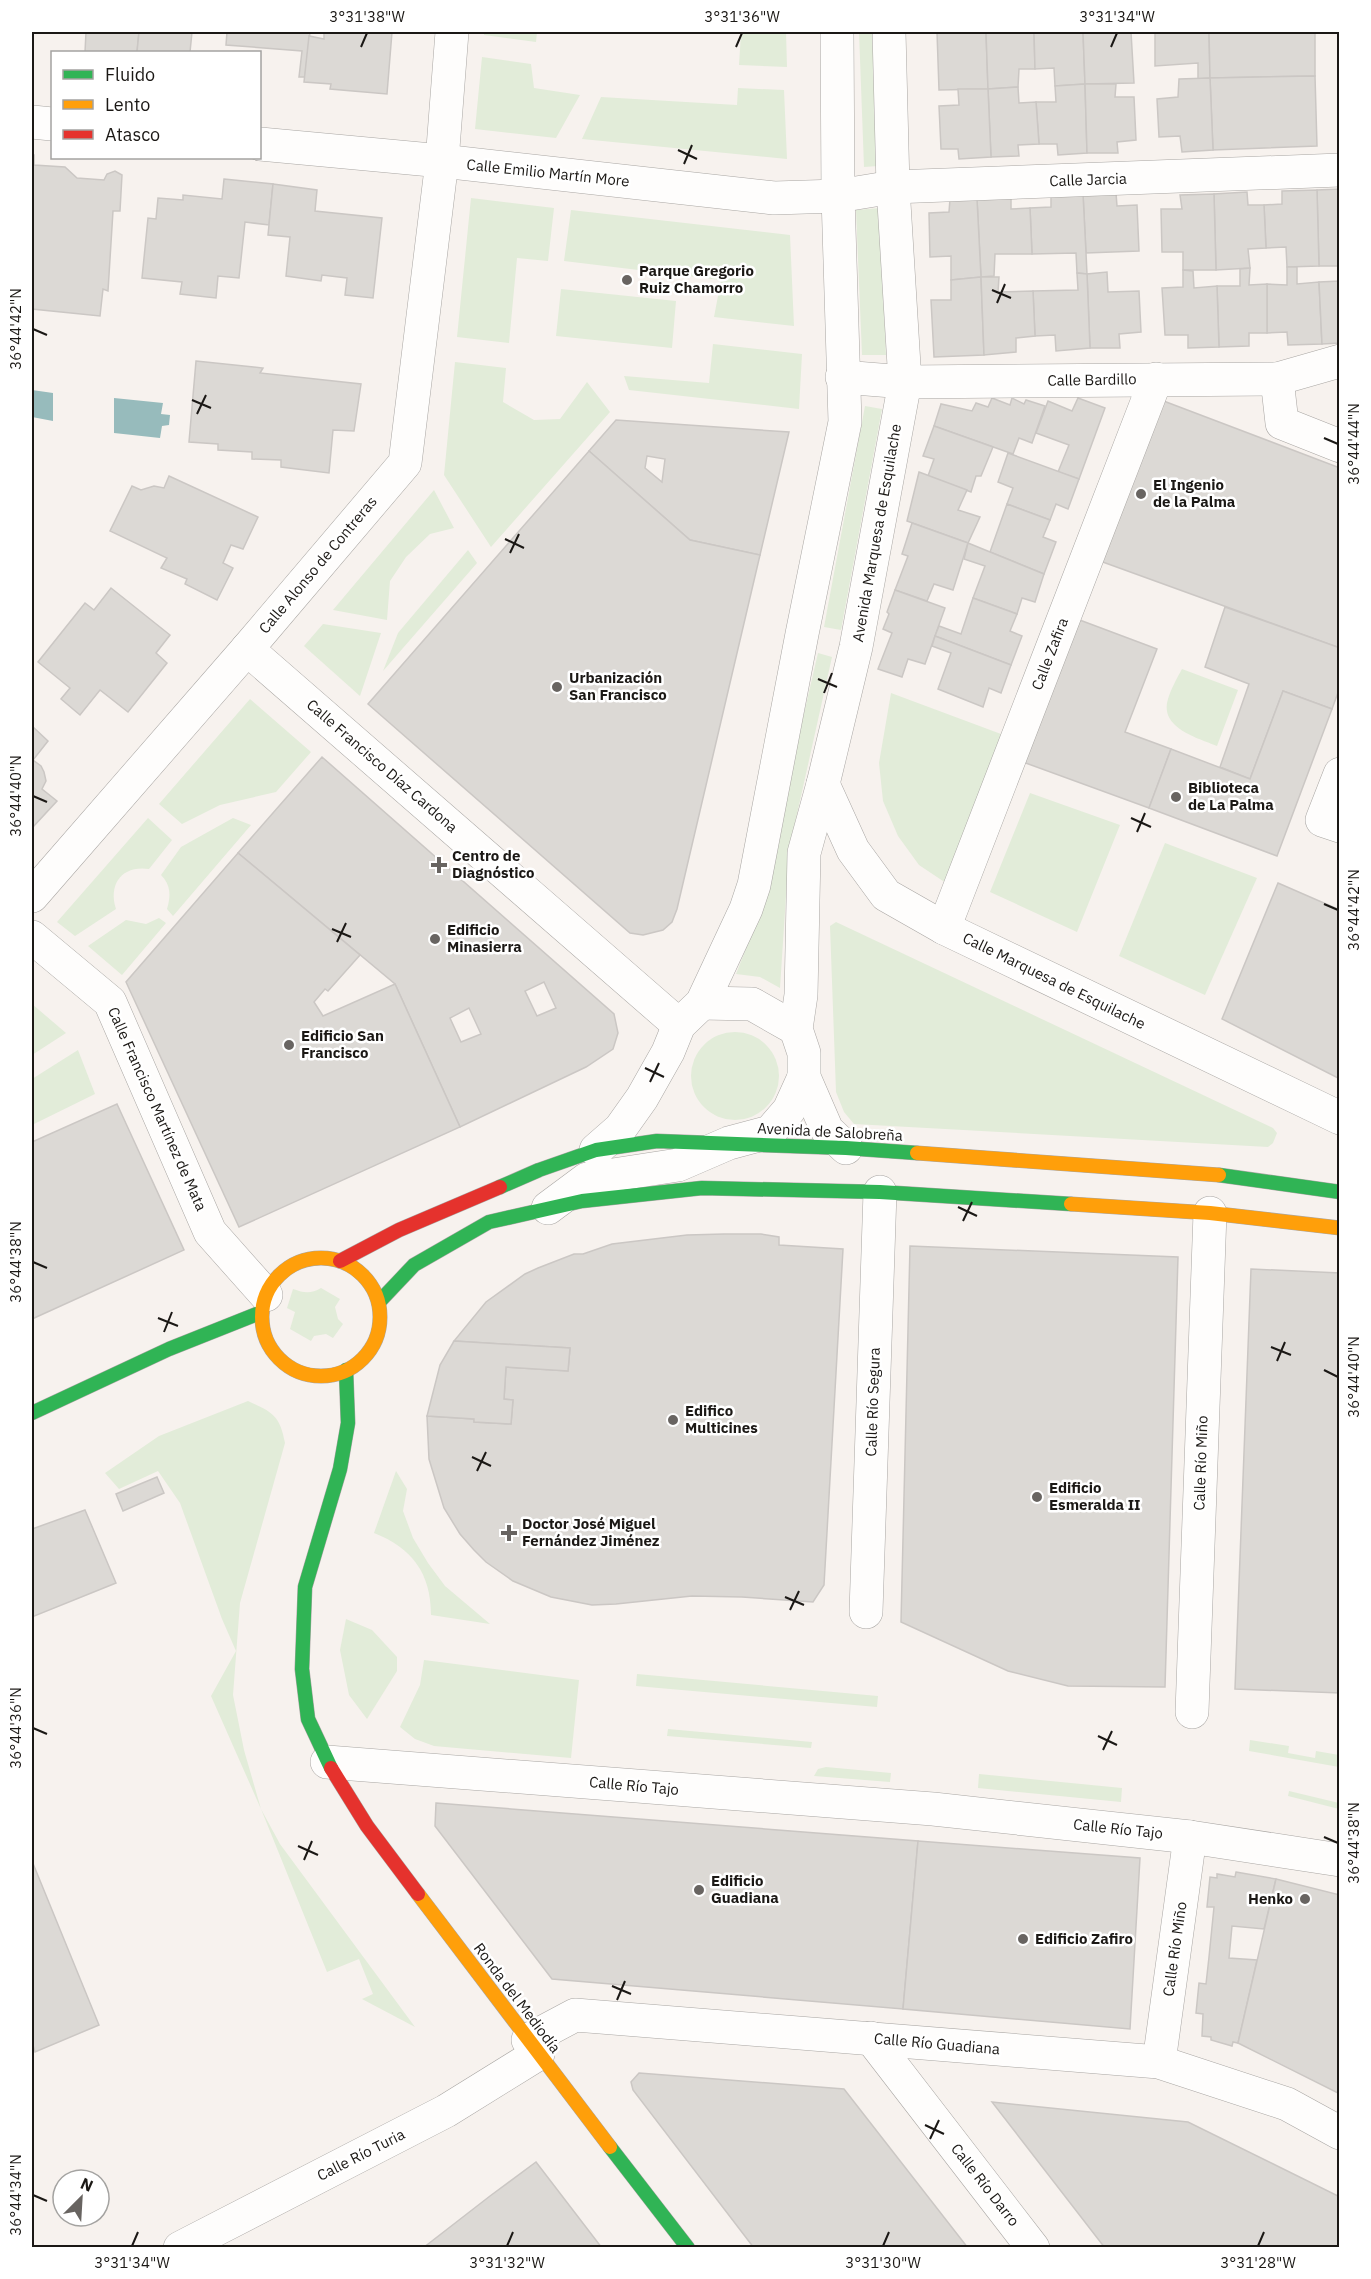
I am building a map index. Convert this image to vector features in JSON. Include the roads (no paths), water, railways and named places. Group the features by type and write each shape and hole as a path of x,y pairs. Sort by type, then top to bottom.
{"main road":[{"name":"Avenida de Salobreña","path":"340,1261 399,1230 540,1170 596,1150 657,1141 846,1149 1216,1175 1340,1191"},
{"path":"379,1302 414,1264 489,1222 582,1201 702,1188 880,1192 1210,1213 1340,1228"},
{"path":"322,1258 340,1261 356,1269 370,1283 379,1302 380,1322 374,1342 363,1359 346,1370 326,1376 306,1374 288,1365 273,1351 264,1333 264,1304 275,1280 288,1267 304,1260 322,1258"},
{"path":"32,1413 264,1304"},
{"path":"327,1762 308,1719 302,1669 305,1587 340,1469 348,1423 346,1370"},
{"name":"Ronda del Mediodía","path":"327,1762 367,1826 533,2047 688,2247"}],"street":[{"name":"Calle Alonso de Contreras","path":"32,896 247,650 405,463 442,161 452,32"},
{"path":"596,1150 620,1129 642,1098 746,909 754,885 845,422 838,195 837,32"},
{"name":"Avenida Marquesa de Esquilache","path":"846,1149 827,1130 804,1077 804,1053 796,1029 801,995 804,853 856,647 905,382 893,187 889,32"},
{"path":"32,122 51,124"},
{"name":"Calle Emilio Martín More","path":"261,144 442,161 774,198 838,195"},
{"name":"Calle Jarcia","path":"838,195 893,187 1340,170"},
{"name":"Calle Bardillo","path":"842,377 905,382 1278,379 1340,362"},
{"name":"Calle Zafira","path":"944,928 1156,379"},
{"path":"1278,379 1282,423 1340,446"},
{"name":"Calle Francisco Díaz Cardona","path":"247,650 690,1014"},
{"path":"1340,774 1322,820 1340,826"},
{"name":"Calle Marquesa de Esquilache","path":"823,784 853,850 886,895 944,928 1340,1118"},
{"name":"Calle Francisco Martínez de Mata","path":"32,937 111,1002 210,1232 264,1304"},
{"path":"690,1014 752,1004 796,1029"},
{"name":"Avenida Marquesa de Esquilache","path":"548,1208 587,1179 678,1165 729,1143 770,1132 789,1110 804,1077"},
{"name":"Calle Río Segura","path":"866,1612 880,1192"},
{"name":"Calle Río Miño","path":"1192,1712 1210,1213"},
{"name":"Calle Río Tajo","path":"327,1762 933,1809 1190,1837 1340,1860"},
{"name":"Calle Río Miño","path":"1159,2062 1190,1837"},
{"name":"Calle Río Guadiana","path":"533,2047 575,2015 1159,2062 1287,2104 1340,2133"},
{"name":"Calle Río Darro","path":"871,2038 1033,2247"},
{"name":"Calle Río Turia","path":"180,2247 446,2111 533,2047"}],"water":[{"path":"32,390 53,393 53,421 32,417"},
{"path":"114,398 163,403 161,414 170,415 169,425 162,426 160,438 114,433"}],"place":[{"name":"Parque Gregorio Ruiz Chamorro","path":"627,280"},
{"name":"El Ingenio de la Palma","path":"1141,494"},
{"name":"Urbanización San Francisco","path":"557,687"},
{"name":"Biblioteca de La Palma","path":"1176,797"},
{"name":"Centro de Diagnóstico","path":"439,865"},
{"name":"Edificio Minasierra","path":"435,939"},
{"name":"Edificio San Francisco","path":"289,1045"},
{"name":"Edifico Multicines","path":"673,1420"},
{"name":"Edificio Esmeralda II","path":"1037,1497"},
{"name":"Doctor José Miguel Fernández Jiménez","path":"509,1533"},
{"name":"Edificio Guadiana","path":"699,1890"},
{"name":"Henko","path":"1305,1899"},
{"name":"Edificio Zafiro","path":"1023,1939"}]}
